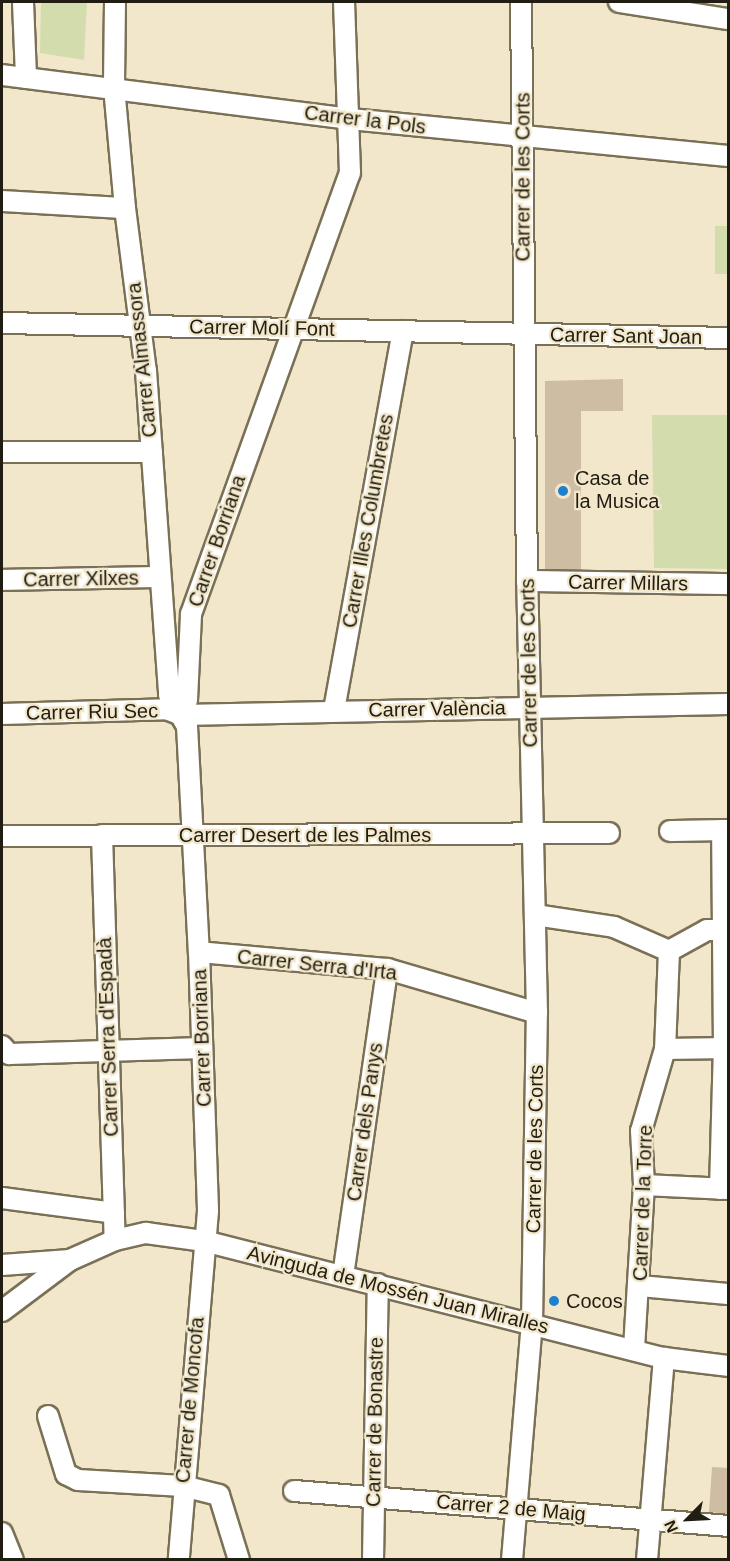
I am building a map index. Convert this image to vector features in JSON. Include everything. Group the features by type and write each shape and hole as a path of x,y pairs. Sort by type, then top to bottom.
{"street":[{"path":"23,2 26,78"},
{"name":"Carrer Almassora","path":"115,2 114,87 124,208 141,326 152,452 161,615 169,695 182,715"},
{"name":"Carrer Borriana","path":"204,1241 208,1211 199,952 187,726 182,715 187,700 191,614 350,173 350,119 344,2"},
{"name":"Carrer de les Corts","path":"512,1560 532,1324 537,1013 523,334 521,2"},
{"path":"619,2 685,7 729,19"},
{"name":"Carrer la Pols","path":"2,75 114,87 350,119 729,156"},
{"path":"2,201 124,208"},
{"name":"Carrer Molí Font","path":"2,323 523,334"},
{"name":"Carrer Illes Columbretes","path":"334,710 403,331"},
{"name":"Carrer Sant Joan","path":"523,334 729,338"},
{"path":"2,452 152,452"},
{"name":"Carrer Xilxes","path":"2,580 160,577"},
{"name":"Carrer Millars","path":"527,581 729,584"},
{"path":"161,615 191,614"},
{"name":"Carrer València","path":"182,715 334,710 729,704"},
{"name":"Carrer Riu Sec","path":"2,714 166,709 182,715"},
{"path":"644,1185 724,1189 725,830 670,831"},
{"name":"Carrer Desert de les Palmes","path":"2,836 609,833"},
{"name":"Carrer Serra d'Espadà","path":"102,835 115,1240"},
{"path":"535,915 614,927 669,951 707,930 723,930"},
{"name":"Carrer de la Torre","path":"634,1350 640,1286 644,1185 641,1131 665,1049 669,951"},
{"name":"Carrer Serra d'Irta","path":"199,952 387,969 537,1013"},
{"name":"Carrer dels Panys","path":"343,1276 387,969"},
{"path":"2,1046 9,1054 202,1048"},
{"path":"665,1049 726,1048"},
{"path":"2,1198 114,1213"},
{"name":"Avinguda de Mossén Juan Miralles","path":"2,1311 70,1260 115,1240 146,1233 204,1241 664,1358 729,1366"},
{"name":"Carrer de Moncofa","path":"178,1560 204,1241"},
{"name":"Avinguda de Mossén Juan Miralles","path":"2,1265 70,1260"},
{"name":"Carrer de Bonastre","path":"373,1560 378,1284"},
{"path":"640,1286 729,1294"},
{"path":"646,1560 664,1358"},
{"path":"48,1416 66,1474 78,1480 183,1486 219,1495 239,1560"},
{"name":"Carrer 2 de Maig","path":"294,1491 729,1526"},
{"path":"2,1533 13,1560"}],"green space":[{"path":"41,2 87,2 84,60 40,53"},
{"path":"715,226 728,226 728,274 715,274"},
{"path":"652,415 728,415 728,569 654,568"}],"building":[{"name":"Casa de la Musica","path":"623,379 623,411 581,411 581,570 545,569 545,381"},
{"path":"712,1467 729,1468 729,1514 709,1512"}],"place":[{"name":"Casa de la Musica","path":"563,491"},
{"name":"Cocos","path":"554,1301"}]}
